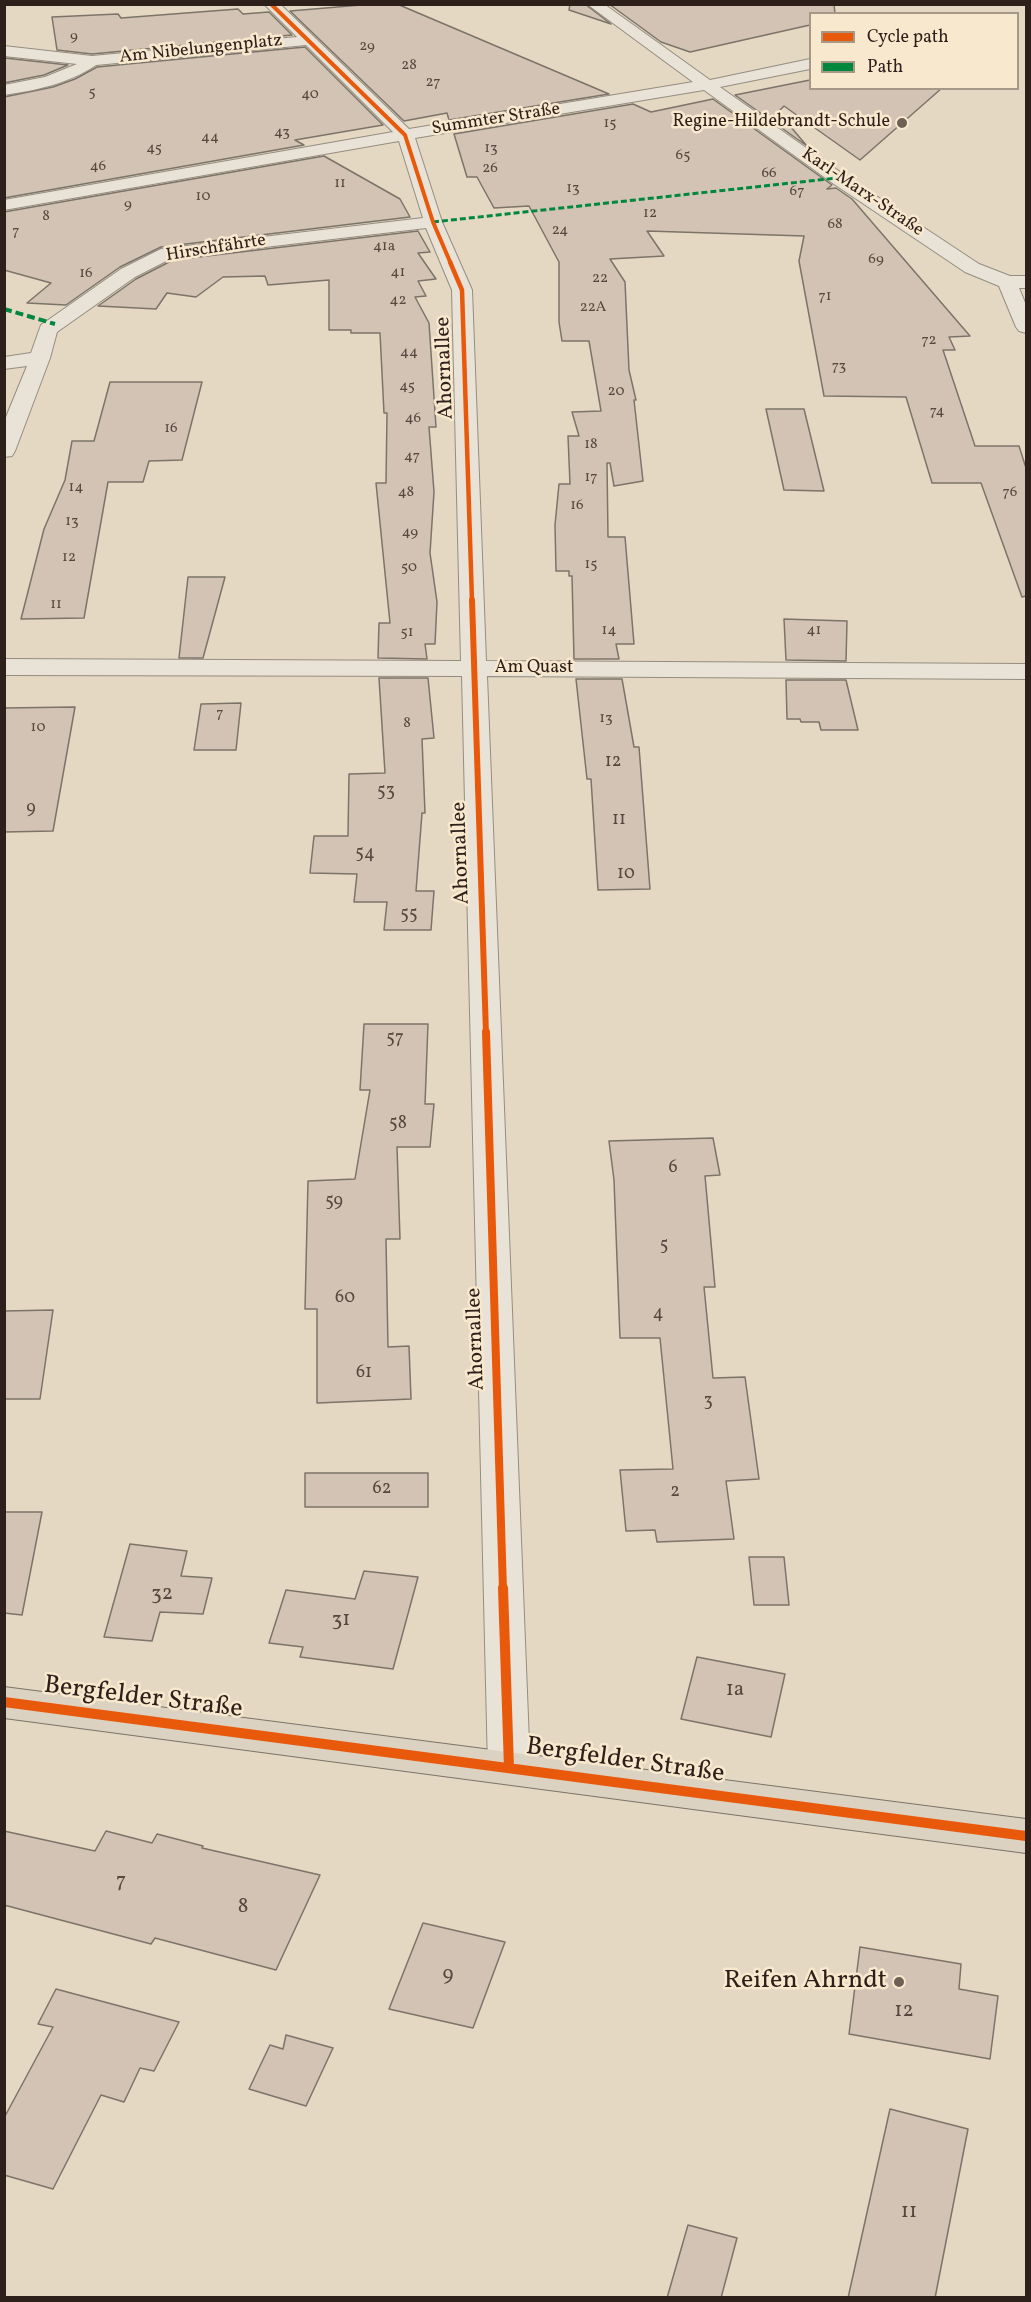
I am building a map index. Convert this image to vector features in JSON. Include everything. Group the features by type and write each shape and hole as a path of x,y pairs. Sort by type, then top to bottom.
{"main road":[{"name":"Bergfelder Straße","path":"4,1702 1026,1836"}],"street":[{"name":"Ahornallee","path":"271,4 405,135 434,222 462,290 509,1768"},
{"name":"Karl-Marx-Straße","path":"594,4 837,177 972,268 1017,282 1026,327"},
{"name":"Am Nibelungenplatz","path":"4,51 93,61 310,40"},
{"name":"Am Nibelungenplatz","path":"4,90 56,80 78,72 93,61"},
{"name":"Summter Straße","path":"4,205 405,135 707,86 809,64"},
{"name":"Hirschfährte","path":"4,451 40,358 48,329 128,273 168,253 434,222"},
{"path":"4,363 40,358"},
{"name":"Am Quast","path":"4,667 1026,671"}],"building":[{"path":"397,4 609,94 449,120 447,113 404,121 290,11"},
{"path":"570,4 585,4 611,24 569,10"},
{"path":"609,4 834,4 835,12 809,12 809,25 690,52 661,42"},
{"path":"238,9 243,14 269,12 292,35 92,54 57,50 52,17 118,14 121,18"},
{"path":"305,47 383,125 295,140 304,145 4,198 4,97 53,87 75,79 97,67"},
{"path":"4,58 68,65 44,75 4,83"},
{"path":"809,80 809,90 940,90 860,160 784,106 778,112 807,146 735,95"},
{"path":"713,99 832,185 827,189 836,188 852,199 970,336 949,337 955,350 943,350 975,446 1019,446 1026,468 1026,596 1022,597 981,483 932,483 906,397 824,396 799,261 804,236 647,231 664,256 610,259 625,282 629,370 636,400 634,400 643,481 614,486 610,463 607,463 608,537 625,537 634,644 616,644 619,659 574,659 572,576 569,576 569,571 556,571 555,525 559,484 570,484 568,436 579,436 572,412 601,411 589,341 562,341 559,322 559,262 529,206 494,208 477,177 467,177 454,134 633,104 651,112"},
{"path":"324,156 400,199 410,217 161,247 120,267 66,305 27,303 51,283 4,270 4,212"},
{"path":"418,231 430,252 418,253 436,279 418,281 426,296 415,297 429,323 436,427 429,427 434,492 430,553 437,602 435,644 425,644 427,659 378,658 379,623 390,623 376,483 386,483 387,413 384,413 380,333 329,330 329,280 268,285 265,276 223,277 196,297 167,293 156,309 98,306 136,279 173,260"},
{"path":"110,382 202,382 182,460 149,461 143,482 108,482 84,618 21,619 44,529 65,480 72,441 94,441"},
{"path":"766,409 804,409 824,491 784,490"},
{"path":"188,577 225,577 203,658 179,658"},
{"path":"784,619 847,621 846,661 786,660"},
{"path":"379,678 428,678 434,738 422,739 425,813 422,813 416,891 434,891 431,930 384,930 387,902 354,902 357,874 310,873 314,836 348,836 349,774 385,773"},
{"path":"576,679 622,679 634,747 639,747 650,889 598,890 591,779 587,779"},
{"path":"786,680 846,680 858,730 821,730 819,722 787,719"},
{"path":"241,703 236,750 194,750 201,704"},
{"path":"75,707 53,831 4,832 4,708"},
{"path":"364,1024 428,1024 425,1104 434,1104 430,1147 397,1147 400,1239 386,1239 388,1347 409,1346 411,1399 317,1403 317,1309 305,1309 308,1181 355,1179 370,1090 360,1090"},
{"path":"713,1138 720,1175 705,1176 715,1287 704,1287 713,1378 745,1377 759,1479 726,1481 734,1539 657,1542 655,1530 626,1531 620,1470 673,1469 660,1338 620,1338 614,1180 609,1141"},
{"path":"53,1310 40,1399 4,1399 4,1311"},
{"path":"305,1473 428,1473 428,1507 305,1507"},
{"path":"4,1512 42,1512 22,1615 4,1613"},
{"path":"130,1544 187,1551 181,1576 212,1578 203,1614 160,1612 152,1641 104,1637"},
{"path":"749,1557 784,1557 789,1605 754,1605"},
{"path":"364,1571 418,1577 393,1669 300,1657 303,1647 269,1643 286,1590 355,1599"},
{"path":"697,1657 785,1674 771,1737 681,1719"},
{"path":"4,1831 95,1851 106,1831 152,1843 157,1834 203,1846 202,1848 320,1875 276,1970 155,1938 151,1944 4,1905"},
{"path":"423,1923 505,1942 473,2028 389,2009"},
{"path":"860,1947 961,1964 959,1989 998,1996 990,2059 849,2034"},
{"path":"56,1989 179,2022 154,2071 140,2068 124,2102 101,2095 53,2189 4,2175 4,2118 53,2027 38,2024"},
{"path":"286,2035 333,2048 306,2106 249,2089 270,2045 283,2049"},
{"path":"890,2109 968,2129 935,2298 848,2298"},
{"path":"688,2225 737,2238 721,2298 667,2298"}],"marked path":[{"path":"433,222 837,178"},
{"path":"4,309 55,324"}],"cycle path":[{"path":"271,4 405,135 433,222 462,290 509,1768"},
{"path":"4,1702 1026,1836"}],"place":[{"name":"Regine-Hildebrandt-Schule","path":"902,123"},
{"name":"Reifen Ahrndt","path":"899,1982"}]}
